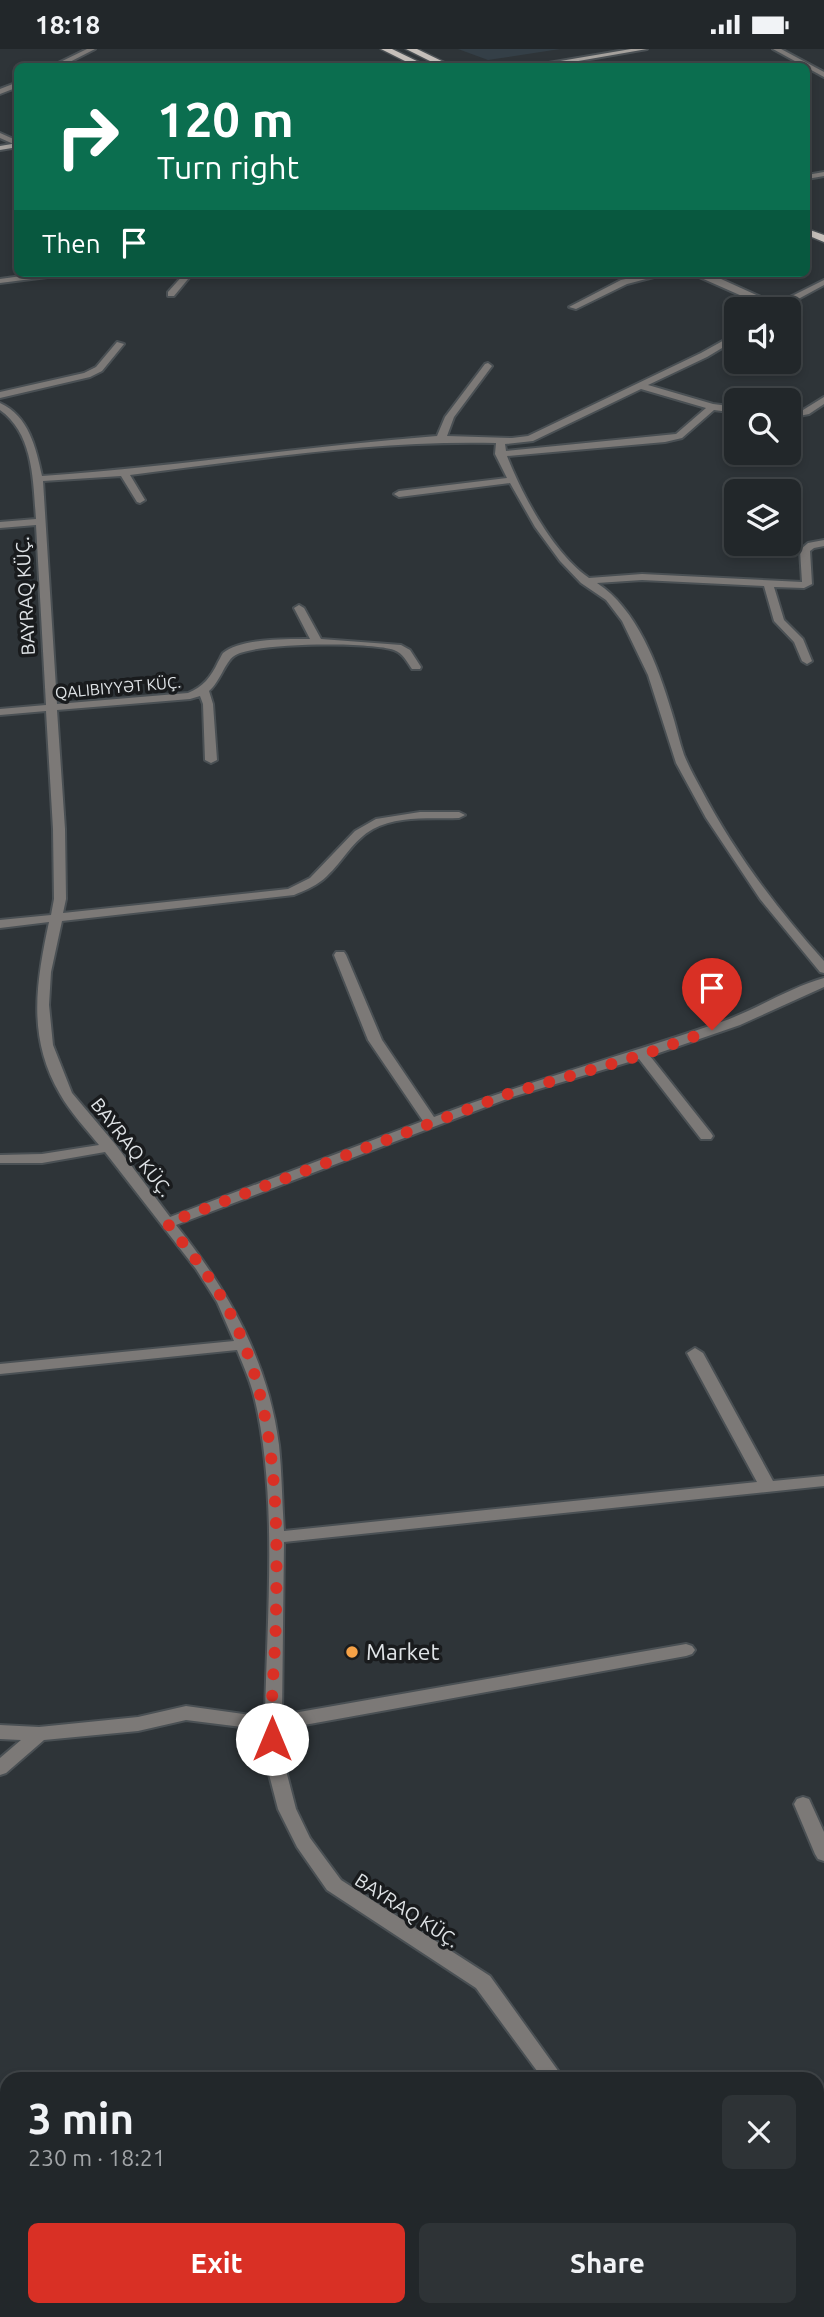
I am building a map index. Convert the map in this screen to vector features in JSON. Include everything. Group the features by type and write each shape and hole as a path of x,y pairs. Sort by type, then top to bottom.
{"main road":[{"path":"386,49 416,63"},
{"path":"410,49 441,63"},
{"path":"554,63 644,49"}],"street":[{"path":"62,63 92,49"},
{"path":"776,49 802,63"},
{"path":"0,281 32,277"},
{"path":"171,294 186,277"},
{"path":"573,307 634,277"},
{"path":"710,277 751,297"},
{"path":"795,297 824,282"},
{"path":"38,479 124,473 297,450 441,439 520,440 541,434 724,342"},
{"path":"0,395 87,375 99,369 120,344"},
{"path":"441,439 450,418 488,366"},
{"path":"640,386 724,408"},
{"path":"801,413 824,400"},
{"name":"BAYRAQ KÜÇ.","path":"0,406 19,421 27,433 38,479 50,709 60,829 61,899 45,972 43,1005 47,1045 66,1094 202,1266 224,1302 261,1394 271,1445 276,1537 271,1724 273,1755 288,1809 303,1842 334,1885 483,1982 549,2072"},
{"path":"500,454 679,436 712,407"},
{"path":"500,441 500,454 512,480 570,568 610,598 641,649 663,701 681,761 713,820 784,925 824,969"},
{"path":"124,473 140,500"},
{"path":"400,494 512,480"},
{"path":"0,526 40,521"},
{"path":"585,581 642,577 796,585 808,582 806,550 811,545 824,543"},
{"path":"768,584 779,621 799,641 807,661"},
{"path":"299,608 317,642"},
{"name":"QALIBIYYƏT KÜÇ.","path":"0,712 167,699 204,691 214,684 227,655 246,646 317,642 397,647 406,652 416,667"},
{"path":"204,691 208,704 211,761"},
{"path":"0,924 290,892 312,885 359,832 373,824 385,820 459,815"},
{"path":"340,955 375,1040 430,1122"},
{"path":"167,1223 508,1094 642,1055 747,1017 824,982"},
{"path":"642,1055 706,1136"},
{"path":"0,1159 22,1161 58,1158 110,1147"},
{"path":"0,1369 243,1345"},
{"path":"695,1353 768,1486"},
{"path":"276,1537 824,1481"},
{"path":"0,1732 39,1734 138,1724 187,1713 271,1724 686,1650"},
{"path":"0,1768 39,1734"},
{"path":"803,1804 824,1854"}],"shaded area":[{"path":"458,49 560,49 488,60"}],"place":[{"name":"Market","path":"352,1652"}],"route":[{"path":"272,1739 276,1537 271,1445 261,1394 224,1302 202,1266 167,1223 508,1094 642,1055 712,1030"}]}
